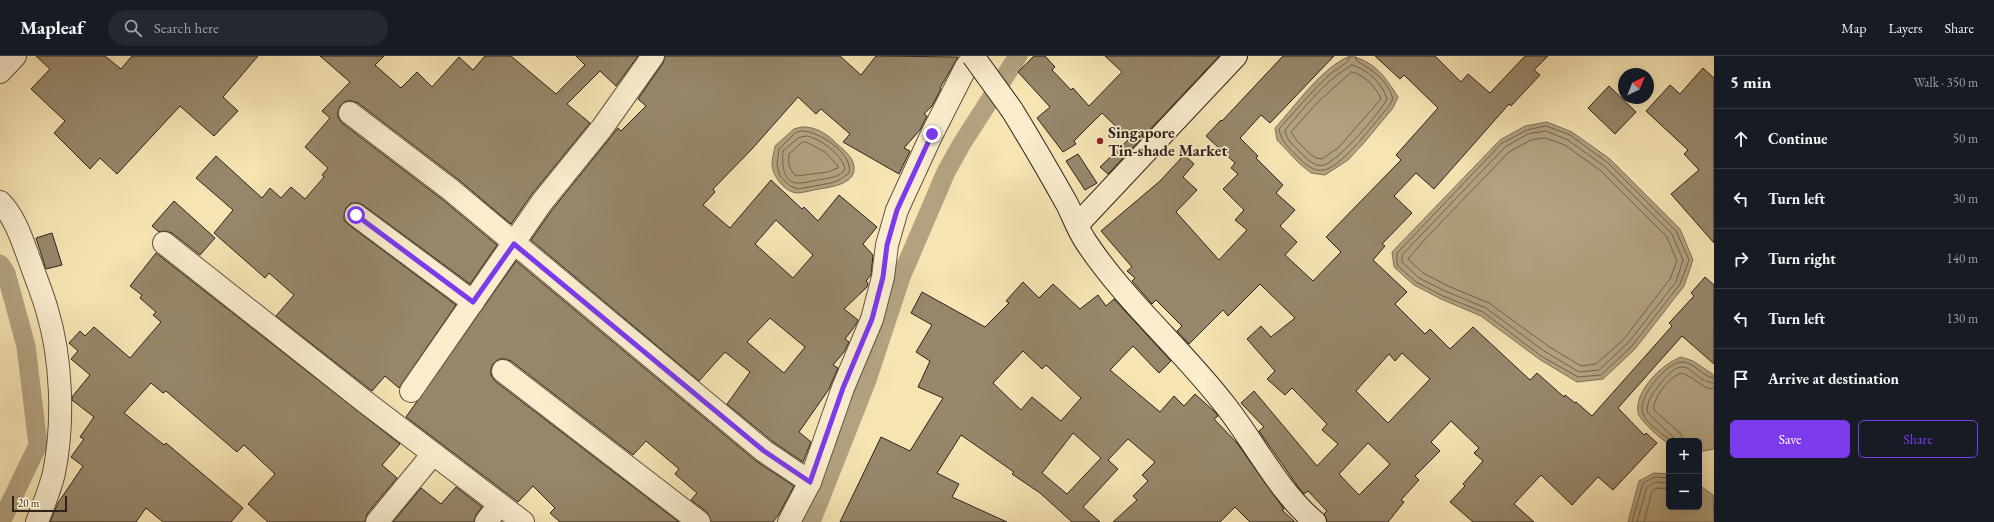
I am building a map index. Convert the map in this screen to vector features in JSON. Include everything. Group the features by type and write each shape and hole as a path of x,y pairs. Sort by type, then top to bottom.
{"street":[{"path":"0,72 15,56"},
{"path":"411,391 542,202 602,128 653,56"},
{"path":"789,522 810,482 843,388 872,319 883,277 887,245 897,210 932,134 966,67 974,56 1012,110 1078,224 1085,240 1115,280 1209,384 1239,422 1291,498 1315,522"},
{"path":"1078,224 1236,56"},
{"path":"350,113 445,185 764,451 810,482"},
{"path":"0,202 16,225 48,311 56,352 59,405 59,443 54,475 37,522"},
{"path":"356,215 473,302"},
{"path":"164,243 432,454 523,522"},
{"path":"502,371 699,522"},
{"path":"377,522 432,454"},
{"path":"486,522 500,505"}],"water":[{"path":"1350,56 1359,58 1379,71 1398,97 1393,108 1348,160 1325,175 1311,173 1300,164 1277,140 1275,128 1319,78 1329,69"},
{"path":"1547,122 1572,132 1610,159 1680,229 1693,260 1684,286 1635,349 1603,379 1577,382 1539,359 1481,316 1441,299 1414,285 1394,267 1392,252 1500,140 1525,126"},
{"path":"801,127 816,129 830,137 851,157 854,164 854,173 847,181 836,186 802,193 788,190 780,183 772,165 775,146 794,129"},
{"path":"1681,357 1693,361 1714,375 1714,449 1702,451 1702,438 1666,438 1666,442 1647,425 1638,413 1640,396 1645,387 1658,372"},
{"path":"1654,473 1666,474 1666,510 1702,510 1702,487 1713,495 1714,522 1628,522 1639,481"}],"building":[{"path":"36,56 105,56 121,69 132,56 258,56 223,97 238,111 214,136 180,106 117,174 100,158 90,169 54,133 65,121 31,89 50,69"},
{"path":"320,56 384,56 375,65 401,88 417,72 432,87 459,57 473,70 485,56 511,56 556,94 585,65 576,56 638,56 616,86 600,71 567,104 590,123 532,194 511,224 459,180 358,103 346,101 340,106 338,117 342,123 443,200 497,245 470,284 363,205 351,203 346,208 344,220 349,225 456,305 399,388 385,376 372,391 276,316 294,295 269,273 265,278 214,233 233,210 196,178 216,156 262,198 270,188 281,198 291,187 305,199 324,177 322,175 328,168 305,147 330,118 322,111 350,82"},
{"path":"665,56 840,56 861,75 876,56 958,57 940,88 941,89 932,106 924,114 927,116 920,130 904,148 910,151 899,174 843,142 850,134 821,109 816,114 798,97 752,149 713,189 715,192 703,205 730,228 771,180 802,209 804,207 818,221 839,195 877,227 863,244 873,255 871,275 866,281 868,283 867,287 844,309 858,320 845,339 849,342 844,352 833,365 838,368 829,389 799,432 811,442 803,462 772,441 727,404 750,372 725,352 699,381 531,240 552,210 618,128 621,131 646,106 638,99 663,63","holes":["776,220 813,255 793,278 755,244","770,318 805,347 784,373 747,342"]},
{"name":"Singapore Tin-shade Market","path":"1034,56 1045,56 1055,67 1052,70 1071,90 1073,88 1089,106 1122,72 1105,56 1219,56 1108,174 1100,167 1129,139 1102,113 1074,141 1076,144 1063,152 1037,118 1050,107 1018,72"},
{"path":"1283,56 1334,56 1270,123 1261,115 1240,138 1258,156 1256,158 1283,185 1276,193 1295,210 1280,226 1297,242 1285,255 1313,281 1341,252 1326,237 1401,160 1396,155 1438,108 1404,75 1400,79 1375,56 1435,56 1461,82 1468,74 1490,93 1525,56 1548,56 1534,70 1540,75 1511,106 1509,104 1434,189 1416,173 1394,196 1412,213 1382,244 1385,246 1373,260 1407,292 1395,304 1425,334 1430,329 1450,349 1473,327 1530,380 1537,373 1564,397 1565,395 1575,403 1576,402 1592,416 1672,326 1669,323 1694,296 1691,293 1705,277 1714,285 1714,364 1682,336 1618,408 1644,435 1646,433 1657,443 1613,490 1598,477 1572,505 1541,475 1514,504 1534,522 1473,522 1450,502 1465,486 1463,484 1483,461 1474,453 1479,448 1451,421 1431,442 1440,451 1415,476 1419,480 1401,500 1404,502 1388,522 1327,522 1324,514 1327,511 1308,491 1304,494 1299,488 1259,431 1264,427 1241,403 1254,391 1317,466 1338,444 1322,430 1327,424 1292,388 1285,395 1267,379 1275,371 1247,339 1261,326 1271,337 1295,318 1260,284 1228,316 1223,310 1189,344 1177,331 1182,326 1156,300 1152,304 1132,281 1135,278 1127,271 1132,267 1101,231 1160,181 1184,155 1194,164 1183,177 1197,190 1176,212 1219,260 1247,230 1235,220 1244,210 1223,189 1238,174 1231,168 1235,163 1206,136 1221,120 1222,121","holes":["1402,353 1430,379 1388,423 1356,391 1389,354 1395,361","1368,443 1390,464 1359,495 1339,474"]},
{"path":"1703,68 1714,78 1714,243 1671,194 1699,170 1684,154 1688,150 1646,111 1670,85 1680,94"},
{"path":"1609,86 1618,95 1618,104 1628,104 1636,112 1615,134 1588,108"},
{"path":"1078,154 1097,183 1085,190 1066,161"},
{"path":"174,201 215,238 200,255 172,233 165,231 159,232 152,226"},
{"path":"52,233 62,265 46,269 36,238"},
{"path":"156,253 400,444 382,465 397,478 367,514 365,522 268,522 248,504 275,474 244,445 237,452 166,391 163,393 151,383 124,413 164,445 166,443 243,508 231,522 163,522 146,508 136,522 50,522 58,503 83,466 71,457 84,439 80,437 94,417 72,400 72,397 90,375 71,359 78,351 69,343 80,331 85,336 94,327 130,358 161,322 153,315 156,312 140,298 142,295 130,286"},
{"path":"516,261 756,461 794,486 773,522 711,522 707,512 691,500 697,493 675,474 679,469 646,441 633,455 511,361 505,359 499,359 493,364 491,375 495,381 679,522 560,522 550,513 555,508 533,486 518,502 406,417"},
{"path":"1023,282 1039,298 1053,284 1080,309 1098,295 1106,306 1114,299 1171,361 1159,373 1133,346 1110,370 1160,412 1174,396 1184,406 1195,394 1216,413 1218,416 1214,419 1237,443 1284,509 1282,510 1295,522 1250,522 1235,507 1220,522 1113,522 1137,500 1133,496 1148,481 1142,475 1155,462 1128,439 1108,460 1118,469 1083,507 1100,522 1072,522 1040,493 1012,474 1014,472 961,435 937,473 959,484 952,497 1007,522 840,522 881,437 910,451 943,398 918,387 930,361 916,352 932,325 911,313 922,292 985,327 1009,303 1006,301","holes":["1023,351 1042,369 1046,365 1081,398 1061,421 1032,397 1021,410 993,383","1073,433 1101,458 1067,494 1042,473"]},
{"path":"456,487 482,507 476,515 474,522 393,522 421,488 441,504"}],"waterway":[{"path":"811,522 867,380 901,277 946,172 961,145 1018,56"},
{"path":"0,264 6,273 26,346 38,445 1,522"}],"place":[{"name":"Singapore Tin-shade Market","path":"1100,141"}],"route":[{"path":"356,215 473,302 514,244 764,451 810,482 843,388 872,319 883,277 887,245 897,210 932,134"}]}
